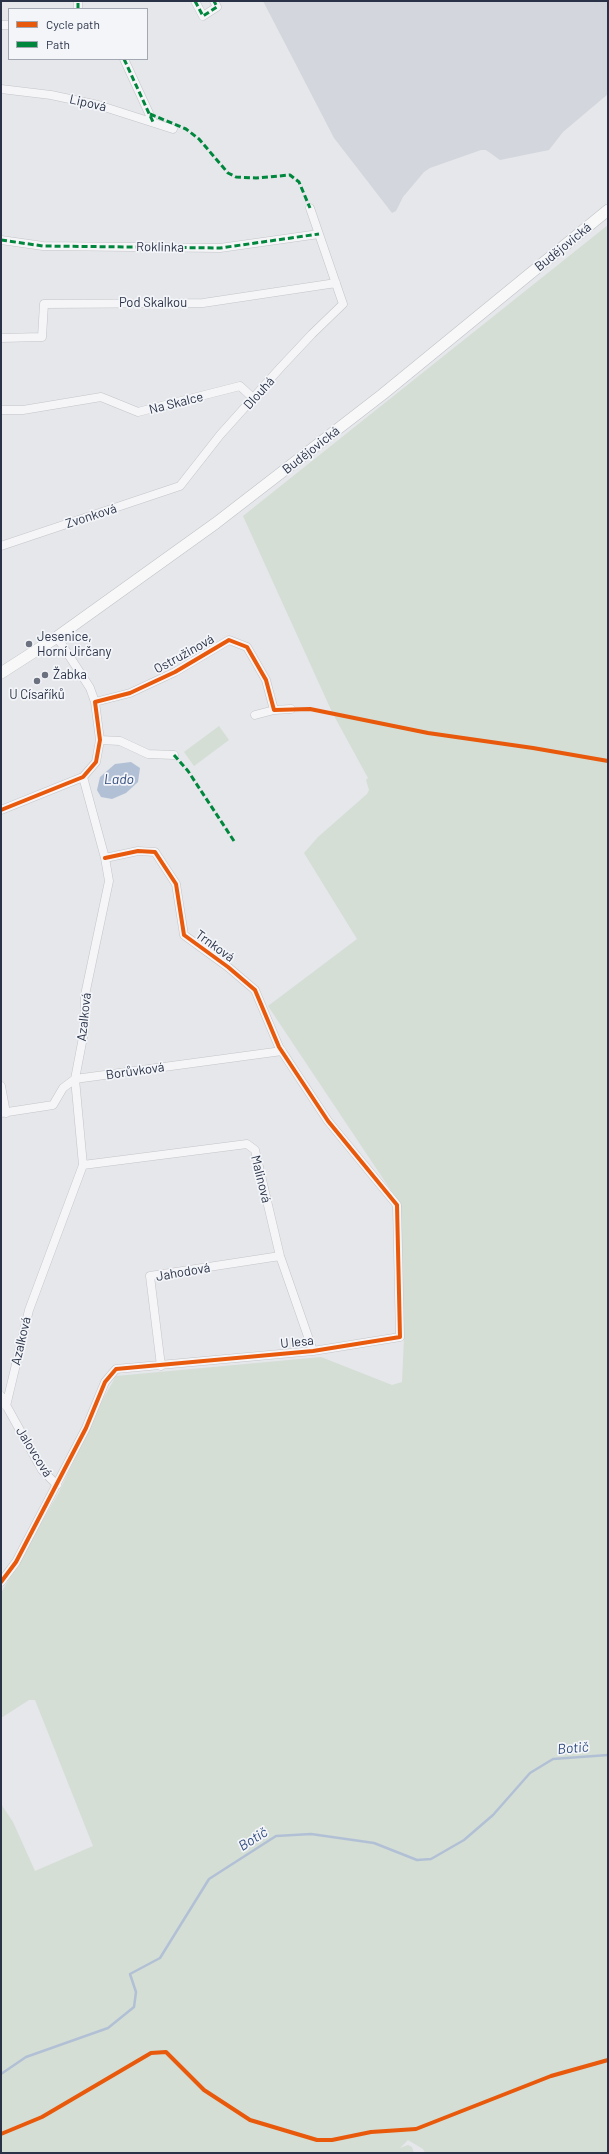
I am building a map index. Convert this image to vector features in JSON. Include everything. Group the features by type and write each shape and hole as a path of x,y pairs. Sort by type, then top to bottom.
{"main road":[{"name":"Budějovická","path":"1,673 57,637 216,523 383,394 608,210"}],"street":[{"path":"196,1 203,16 217,8 214,1"},
{"path":"124,60 154,122"},
{"name":"Lipová","path":"1,89 51,95 98,105 173,129"},
{"path":"310,208 336,283"},
{"name":"Roklinka","path":"1,240 43,246 220,248 319,234"},
{"name":"Dlouhá","path":"180,486 220,435 312,334 343,304 336,283"},
{"name":"Pod Skalkou","path":"1,338 42,337 44,304 203,303 336,283"},
{"name":"Na Skalce","path":"1,410 24,410 101,397 138,412 240,386 254,398"},
{"name":"Zvonková","path":"1,546 180,486"},
{"path":"1,810 84,777 96,762 100,740 95,702 90,688 57,637"},
{"name":"Ostružinová","path":"95,702 130,693 175,672 229,640 247,647 266,680 274,710"},
{"path":"254,715 274,710 291,709"},
{"path":"100,740 120,741 148,754 174,754"},
{"name":"Azalková","path":"6,1406 29,1310 83,1165 75,1079 84,1032 85,995 109,880 105,858 84,777"},
{"name":"Trnková","path":"105,858 138,851 154,852 176,884 184,935 228,967 255,990 282,1051"},
{"name":"Borůvková","path":"75,1079 282,1051"},
{"name":"U lesa","path":"1,1582 16,1562 86,1428 105,1382 116,1369 313,1351 400,1336 397,1205 328,1121 282,1051"},
{"path":"1,1086 4,1113 53,1105 63,1088 75,1079"},
{"name":"Malinová","path":"83,1165 246,1144 255,1150 280,1256 313,1351"},
{"name":"Jahodová","path":"161,1366 150,1276 280,1256"},
{"name":"Jalovcová","path":"1,1396 42,1470 57,1486"}],"shaded area":[{"path":"263,1 608,1 608,94 563,132 549,150 500,160 486,150 481,150 430,168 424,172 403,197 396,211 392,213 334,138"},
{"path":"608,225 608,2153 425,2153 423,2149 408,2140 400,2148 408,2145 412,2147 414,2153 1,2153 1,1804 13,1822 35,1871 93,1846 35,1700 29,1700 1,1718 1,1593 59,1492 103,1399 116,1376 321,1357 392,1385 402,1382 404,1339 400,1204 268,1006 357,939 304,853 318,837 367,794 369,790 366,780 368,778 332,712 243,516"},
{"path":"219,726 229,740 194,766 184,752"}],"water":[{"name":"Lado","path":"131,762 140,768 138,782 126,793 112,799 101,797 97,790 100,777 115,764"}],"waterway":[{"name":"Botič","path":"1,2074 26,2057 108,2028 134,2007 136,1992 130,1974 160,1958 209,1879 276,1836 311,1834 374,1843 417,1860 431,1859 464,1840 493,1815 530,1773 553,1759 608,1755"}],"marked path":[{"path":"78,1 78,8"},
{"path":"195,1 203,16 217,7 214,1"},
{"path":"124,60 153,122"},
{"path":"150,114 186,129 199,139 228,173 236,177 256,178 290,175 299,182 310,208"},
{"path":"1,240 43,246 220,248 319,234"},
{"path":"174,755 188,771 234,841"}],"cycle path":[{"path":"1,810 83,777 96,762 100,740 95,702 130,693 175,672 229,640 247,647 266,680 274,710 310,709 428,733 533,748 608,761"},
{"path":"1,1582 16,1562 86,1428 105,1382 116,1369 313,1351 400,1337 397,1205 328,1121 279,1047 255,990 228,967 184,935 176,884 155,852 138,851 105,858"},
{"path":"1,2134 42,2117 151,2053 166,2052 204,2090 250,2120 317,2140 332,2140 371,2132 416,2129 551,2076 608,2060"}],"place":[{"name":"Jesenice, Horní Jirčany","path":"29,644"},
{"name":"Žabka","path":"45,675"},
{"name":"U Císaříků","path":"37,681"}]}
